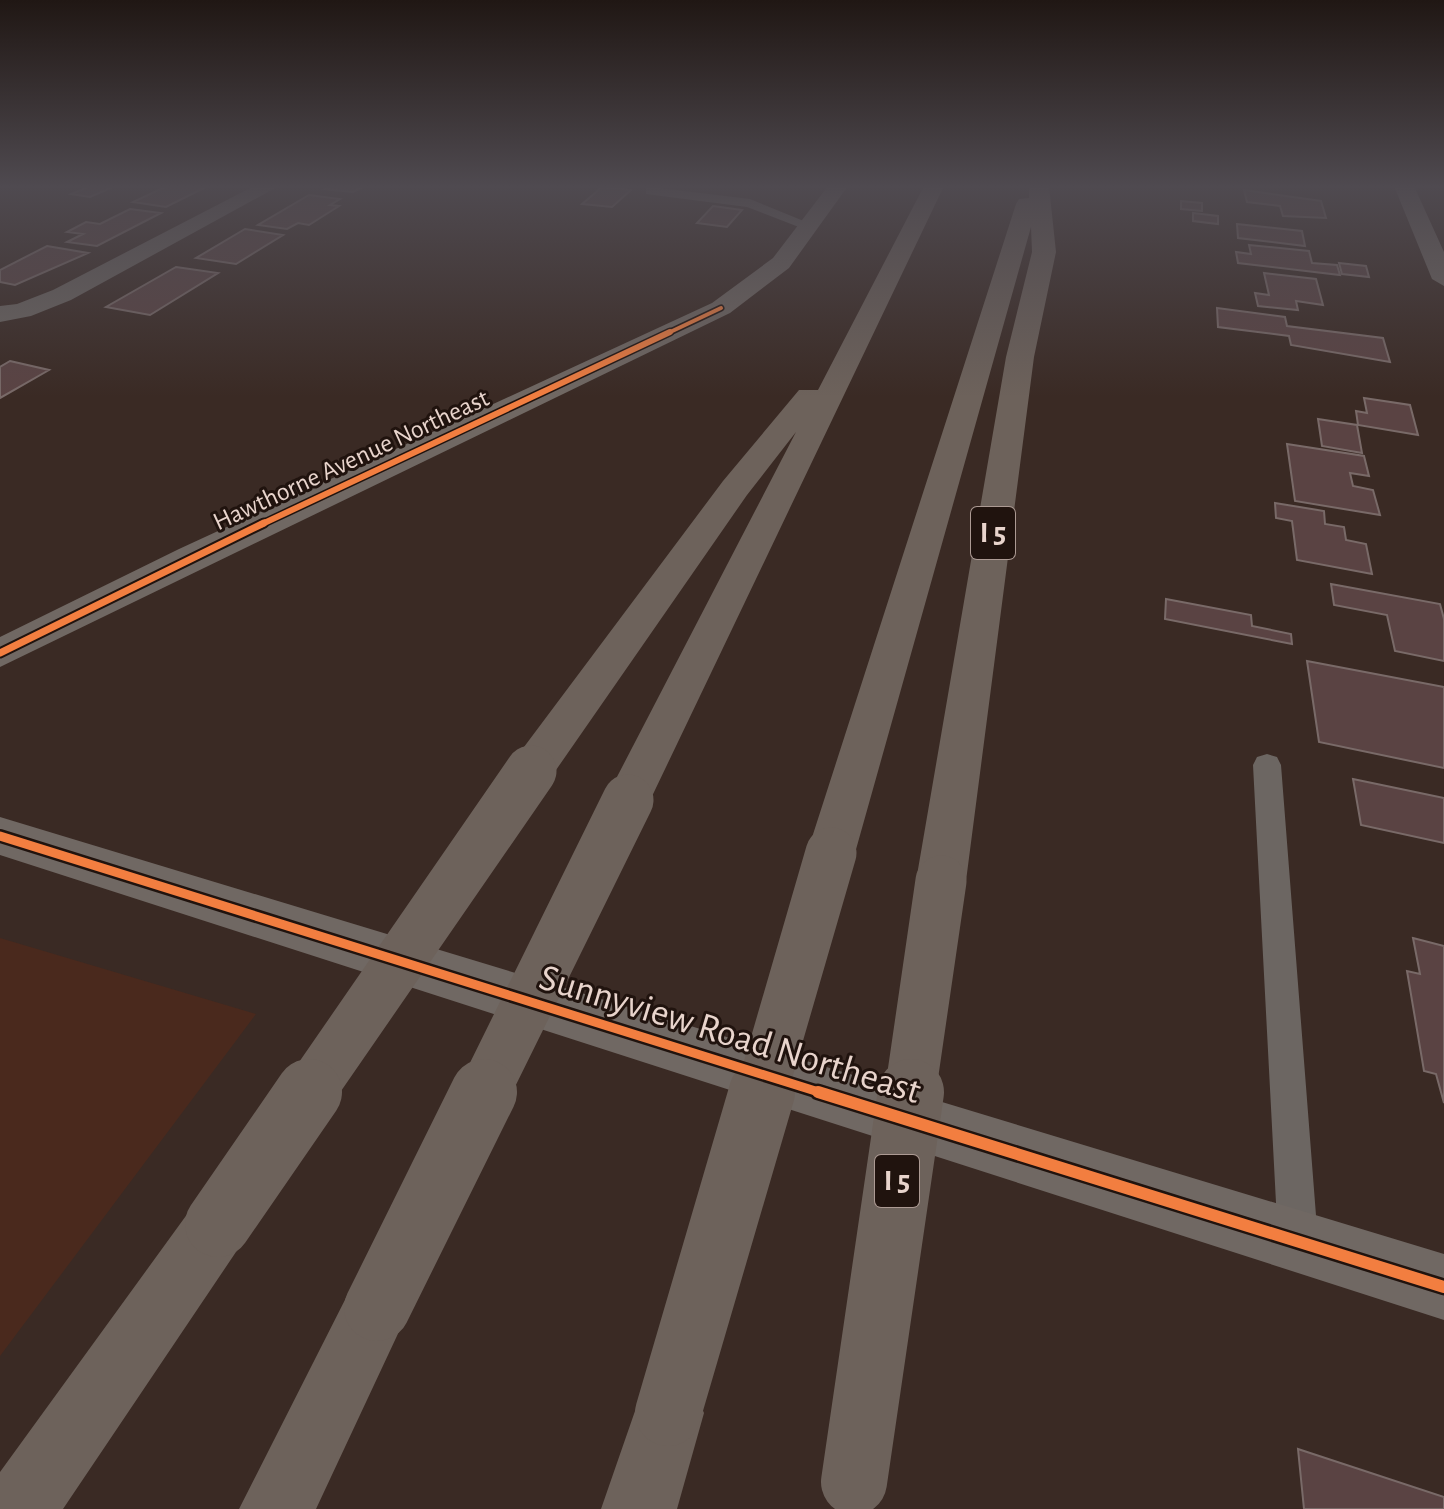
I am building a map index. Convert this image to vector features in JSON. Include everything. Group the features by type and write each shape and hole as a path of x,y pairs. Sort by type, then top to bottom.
{"highway":[{"path":"277,1509 899,256"},
{"name":"I 5","path":"639,1509 831,853 1012,256"},
{"name":"I 5","path":"852,1496 1020,357 1043,256"},
{"path":"19,1509 531,771 735,488 859,335"}],"main road":[{"name":"Hawthorne Avenue Northeast","path":"0,653 220,544 721,308 786,256"},
{"path":"1434,256 1444,279"},
{"name":"Sunnyview Road Northeast","path":"0,836 1444,1287"}],"street":[{"path":"11,313 62,295 135,256"}],"lane":[{"path":"1267,765 1298,1241"}],"shaded area":[{"path":"0,938 256,1014 0,1356"}],"building":[{"path":"27,256 80,256 15,285 0,282 0,270"},
{"path":"199,256 248,256 236,264 196,258"},
{"path":"1237,256 1310,256 1312,263 1337,265 1340,275 1238,263"},
{"path":"1339,263 1366,266 1369,277 1342,274"},
{"path":"176,267 218,273 150,315 106,307"},
{"path":"1264,273 1316,279 1323,305 1296,301 1298,310 1258,306 1255,293 1269,295"},
{"path":"1217,308 1285,317 1287,326 1383,338 1390,362 1291,345 1289,336 1218,327"},
{"path":"10,361 49,370 0,398 0,367"},
{"path":"1364,398 1410,405 1418,435 1358,425 1356,411 1367,413"},
{"path":"1318,419 1357,425 1362,453 1322,446"},
{"path":"1287,444 1364,456 1369,476 1350,473 1353,486 1373,490 1380,515 1295,501"},
{"path":"1275,503 1324,511 1325,524 1344,527 1346,540 1366,544 1372,574 1297,560 1292,521 1276,518"},
{"path":"1331,584 1440,604 1444,619 1444,661 1395,651 1387,615 1334,605"},
{"path":"1166,599 1251,615 1252,626 1291,634 1292,644 1165,619"},
{"path":"1307,661 1444,687 1444,768 1319,742"},
{"path":"1353,779 1444,798 1444,843 1361,825"},
{"path":"1413,938 1444,946 1444,1103 1436,1074 1424,1071 1407,971 1420,974"},
{"path":"1298,1449 1444,1497 1444,1509 1304,1509"}],"cycle path":[{"path":"0,653 192,557 721,308"},
{"path":"0,836 1444,1287"}]}
